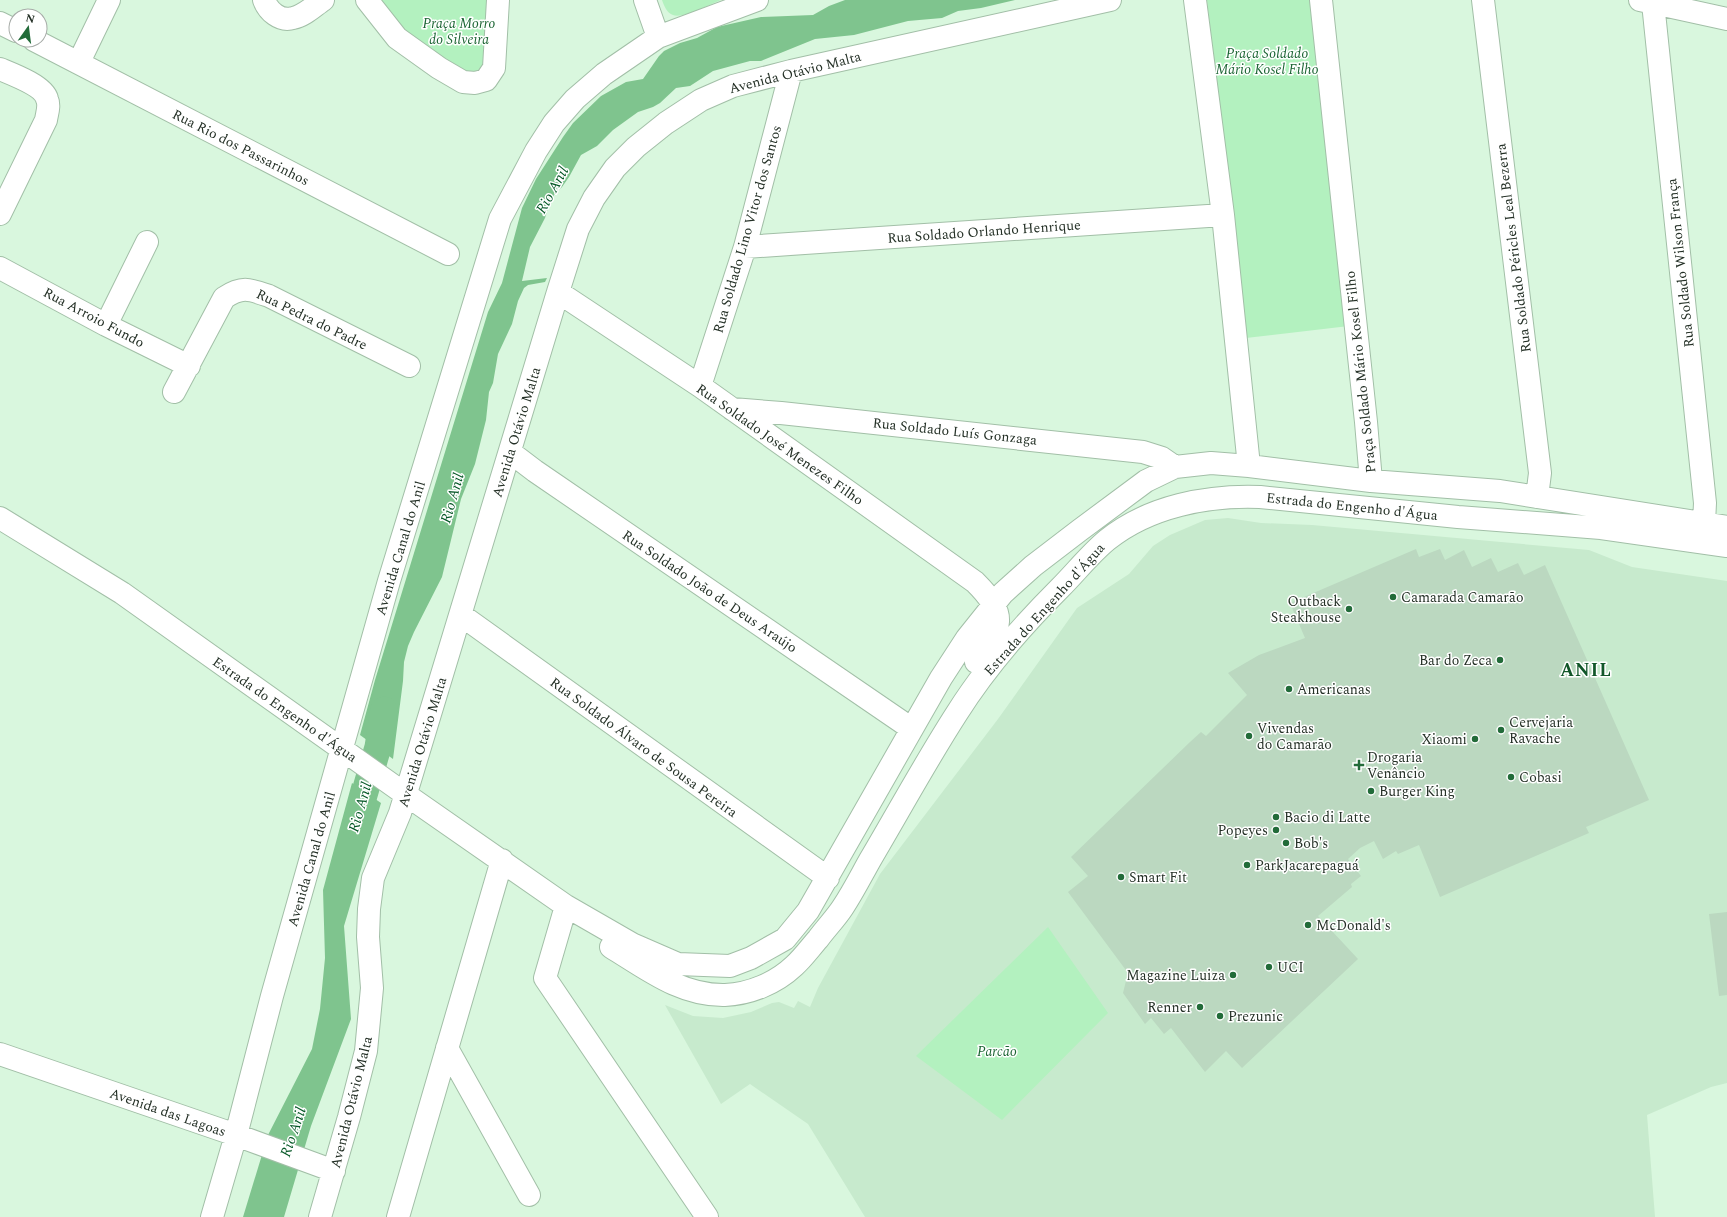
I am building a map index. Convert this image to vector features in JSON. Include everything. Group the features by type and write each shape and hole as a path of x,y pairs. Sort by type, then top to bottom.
{"street":[{"path":"79,62 109,0"},
{"path":"264,0 266,8 278,17 292,19 308,11 323,0"},
{"path":"367,0 397,38 439,68 463,82 475,83 486,80 494,68 498,0"},
{"path":"646,0 658,37"},
{"name":"Avenida Canal do Anil","path":"212,1217 244,1138 272,996 347,752 389,581 500,220 536,151 554,122 575,99 604,74 658,37 757,0"},
{"name":"Avenida Otávio Malta","path":"320,1217 334,1171 366,1051 372,988 368,937 369,909 373,878 400,813 401,791 461,615 578,229 594,198 615,168 636,147 666,122 701,100 734,86 791,71 1110,0"},
{"path":"1195,0 1223,215 1249,466"},
{"name":"Praça Soldado Mário Kosel Filho","path":"1321,0 1366,422 1371,482"},
{"name":"Rua Soldado Péricles Leal Bezerra","path":"1483,0 1540,473 1536,497"},
{"path":"1646,2 1727,19"},
{"name":"Rua Soldado Wilson França","path":"1646,2 1705,503 1704,523"},
{"name":"Rua Rio dos Passarinhos","path":"48,47 448,254"},
{"path":"0,69 36,86 47,97 49,108 46,120 0,214"},
{"name":"Rua Soldado Lino Vitor dos Santos","path":"700,386 745,247 791,71"},
{"name":"Rua Soldado Orlando Henrique","path":"745,247 1223,215"},
{"path":"106,324 147,242"},
{"name":"Rua Arroio Fundo","path":"0,268 189,366"},
{"name":"Rua Pedra do Padre","path":"174,392 224,298 236,290 251,289 268,296 409,366"},
{"name":"Rua Soldado José Menezes Filho","path":"558,292 700,386 975,582 984,591 994,605"},
{"name":"Rua Soldado Luís Gonzaga","path":"732,409 789,413 1143,452 1162,458 1175,467"},
{"name":"Rua Soldado João de Deus Araújo","path":"510,452 541,476 912,729"},
{"name":"Estrada do Engenho d'Água","path":"0,518 122,593 566,906 632,944 678,964 730,966 751,958 785,939 808,911 912,729 964,643 1003,593 1080,530 1146,481 1175,467 1211,463 1249,466 1371,482 1500,491 1727,527"},
{"name":"Estrada do Engenho d'Água","path":"566,906 600,940 661,978 681,988 711,994 726,995 756,989 770,983 793,967 803,957 843,908 957,712 992,663 1047,601 1107,540 1145,518 1187,503 1239,496 1260,497 1458,517 1601,528 1727,546"},
{"path":"922,773 946,712 975,664 994,638 999,619 994,605"},
{"name":"Rua Soldado Álvaro de Sousa Pereira","path":"461,615 828,878"},
{"path":"398,1217 502,860"},
{"path":"566,906 545,978 707,1217"},
{"path":"447,1048 529,1195"},
{"name":"Avenida das Lagoas","path":"0,1054 244,1138 334,1171"}],"shaded area":[{"name":"ParkJacarepaguá","path":"1228,518 1261,523 1312,525 1589,550 1632,567 1727,581 1727,1083 1711,1087 1647,1115 1655,1217 865,1217 808,1124 750,1084 721,1104 665,1005 693,1016 723,1018 751,1012 772,1003 779,1002 794,1008 798,1001 810,1007 818,988 880,874 998,719 1077,608 1129,574 1153,546 1170,535 1205,520"}],"green space":[{"name":"Praça Morro do Silveira","path":"376,0 491,0 484,69 476,73 468,72 408,36"},
{"path":"662,0 721,0 690,13 677,16 667,11"},
{"name":"Praça Soldado Mário Kosel Filho","path":"1207,0 1313,0 1349,326 1246,338"},
{"name":"Parcão","path":"1048,927 1108,1013 1002,1120 916,1056"}],"water":[{"path":"845,0 1015,0 981,8 958,11 942,18 908,21 854,35 815,39 761,61 750,61 713,71 690,86 676,88 660,103 638,112 613,130 597,146 581,155 569,177 554,195 545,218 530,247 522,281 547,278 545,282 528,285 524,288 518,301 512,324 498,354 493,383 489,392 486,420 475,464 461,499 442,577 408,646 404,662 393,759 360,735 375,680 488,312 502,283 522,208 536,179 573,123 601,96 626,82 643,79 664,51 680,43 697,38 717,27 761,17 813,15 829,6"},
{"path":"352,783 381,803 344,926 351,1019 311,1126 284,1217 243,1217 268,1135 312,1049 320,1009 325,958 323,890"}],"building":[{"path":"1416,549 1419,557 1440,549 1445,560 1464,550 1472,567 1491,558 1498,572 1518,563 1524,575 1545,565 1649,800 1586,827 1589,833 1440,897 1419,845 1398,854 1396,851 1383,859 1374,841 1360,848 1348,859 1361,876 1351,884 1352,887 1318,916 1358,959 1242,1068 1226,1051 1205,1072 1171,1028 1164,1034 1151,1018 1145,1024 1123,993 1128,973 1068,892 1088,876 1071,857 1190,742 1201,732 1206,736 1247,695 1228,673 1259,655 1305,638 1290,603"},
{"path":"1727,912 1727,995 1719,996 1709,914"}],"waterway":[{"name":"Rio Anil","path":"355,826 378,747 384,710"}],"place":[{"name":"Camarada Camarão","path":"1393,597"},
{"name":"Outback Steakhouse","path":"1349,609"},
{"name":"Bar do Zeca","path":"1500,660"},
{"name":"Americanas","path":"1289,689"},
{"name":"Cervejaria Ravache","path":"1501,730"},
{"name":"Vivendas do Camarão","path":"1249,736"},
{"name":"Xiaomi","path":"1475,739"},
{"name":"Drogaria Venâncio","path":"1359,765"},
{"name":"Cobasi","path":"1511,777"},
{"name":"Burger King","path":"1371,791"},
{"name":"Bacio di Latte","path":"1276,817"},
{"name":"Popeyes","path":"1276,830"},
{"name":"Bob's","path":"1286,843"},
{"name":"ParkJacarepaguá","path":"1247,865"},
{"name":"Smart Fit","path":"1121,877"},
{"name":"McDonald's","path":"1308,925"},
{"name":"UCI","path":"1269,967"},
{"name":"Magazine Luiza","path":"1233,975"},
{"name":"Renner","path":"1200,1007"},
{"name":"Prezunic","path":"1220,1016"}],"district":[{"name":"ANIL","path":"1586,670"}]}
